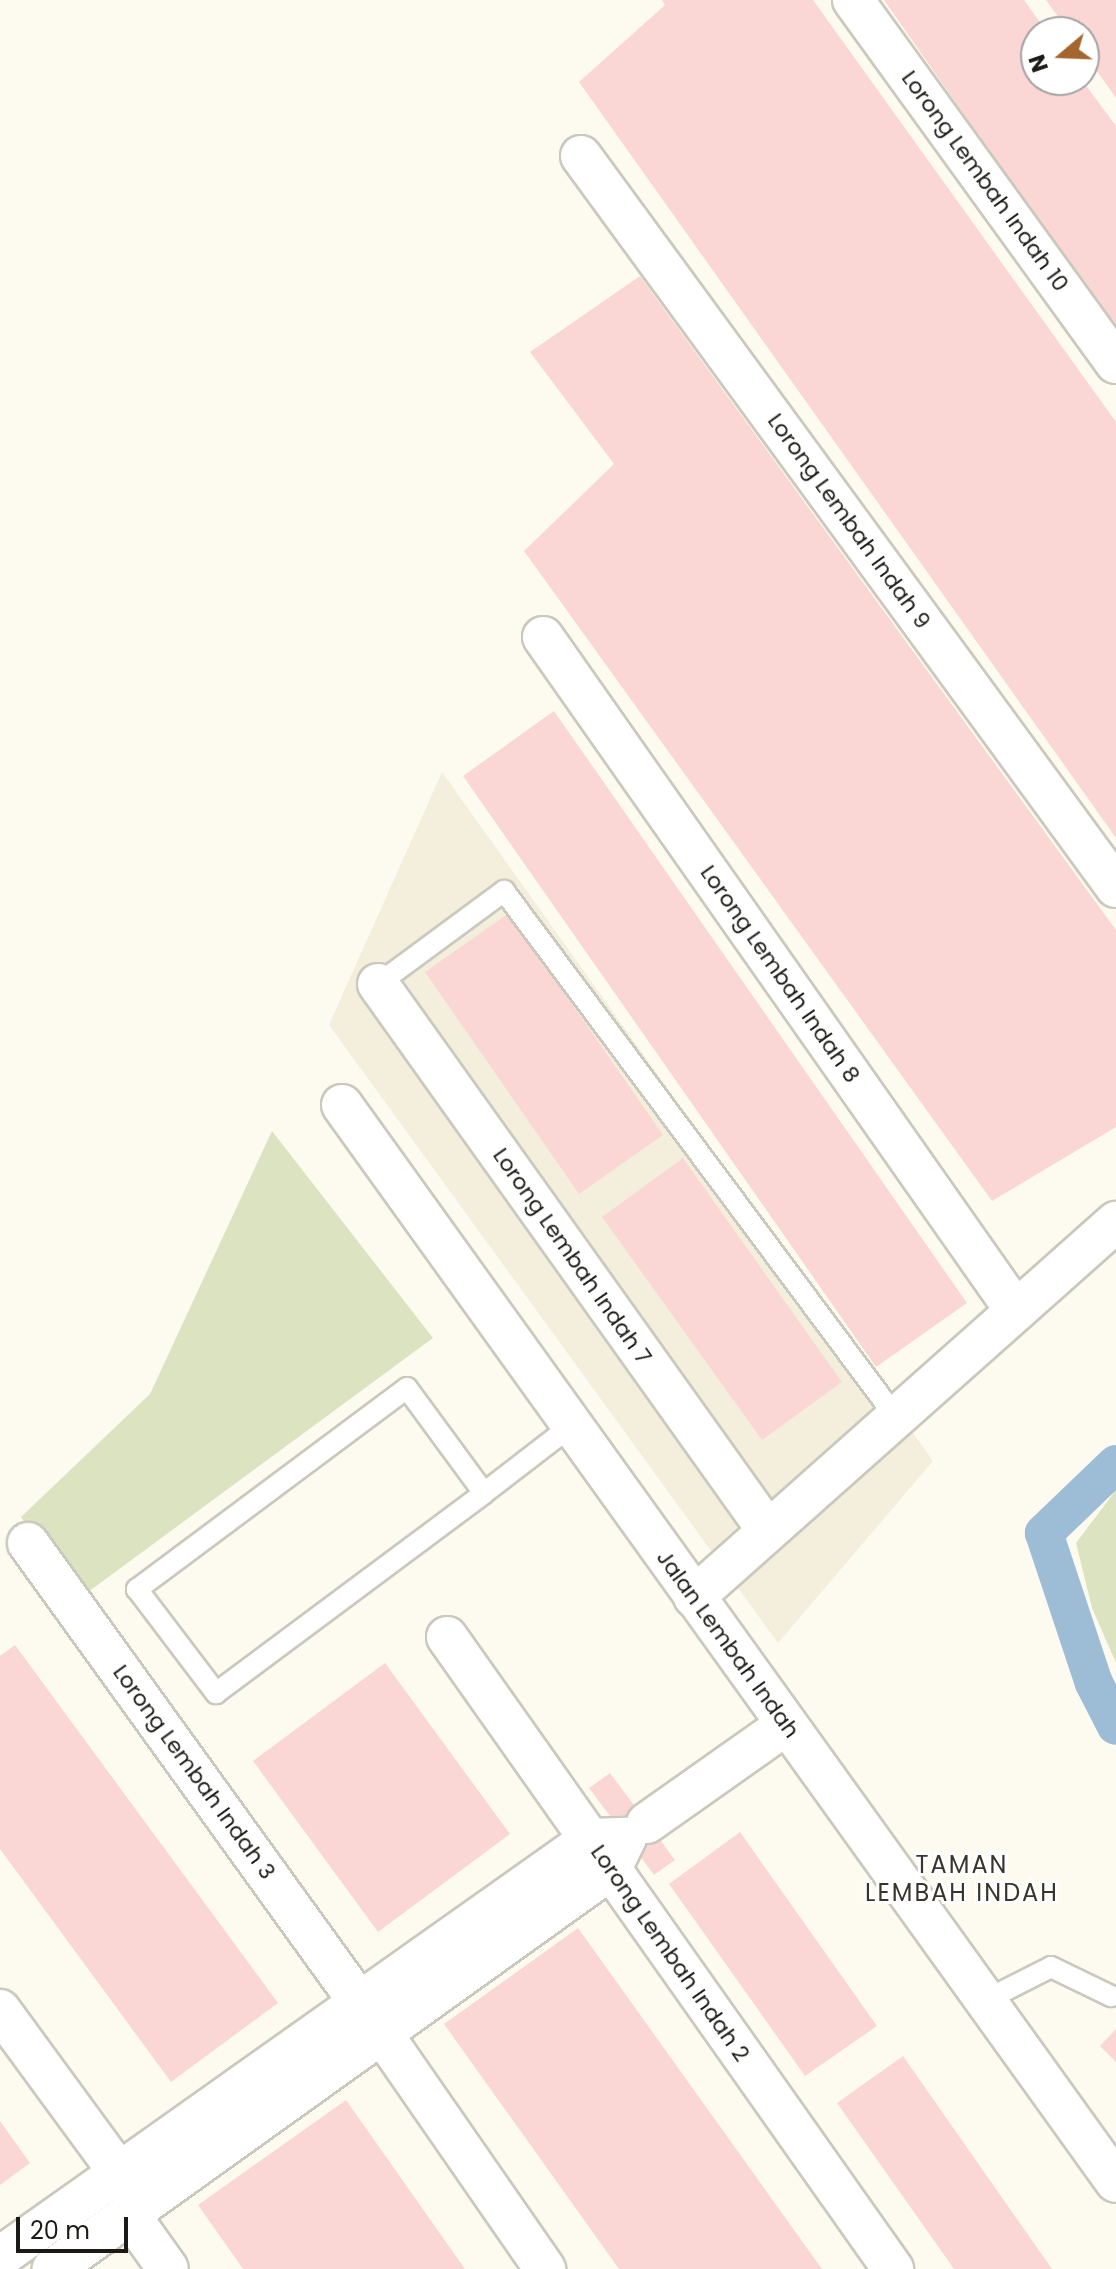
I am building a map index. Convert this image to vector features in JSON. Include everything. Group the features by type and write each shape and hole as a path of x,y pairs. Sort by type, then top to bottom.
{"street":[{"name":"Lorong Lembah Indah 10","path":"853,0 1116,363"},
{"name":"Lorong Lembah Indah 9","path":"581,156 1116,887"},
{"name":"Lorong Lembah Indah 8","path":"543,637 1016,1311"},
{"name":"Lorong Lembah Indah 7","path":"378,984 766,1528"},
{"name":"Jalan Lembah Indah","path":"342,1105 1116,2182"},
{"path":"694,1597 766,1528 1116,1222"},
{"name":"Lorong Lembah Indah 3","path":"28,1543 359,2002"},
{"name":"Lorong Lembah Indah 2","path":"447,1637 893,2269"},
{"path":"647,1823 786,1725"},
{"path":"0,2257 359,2002 600,1854"},
{"path":"53,2269 383,2035 600,1854"},
{"path":"0,2010 118,2171"},
{"path":"383,2035 545,2269"},
{"path":"129,2214 168,2269"}],"lane":[{"path":"378,984 504,891 905,1407"},
{"path":"484,1493 407,1388 137,1589 216,1693 484,1493 571,1426"},
{"path":"984,2001 1051,1967 1111,1996"}],"shaded area":[{"path":"442,772 933,1461 778,1643 329,1025"}],"green space":[{"path":"272,1131 433,1338 84,1595 21,1517 150,1394"},
{"path":"1116,1490 1116,1663 1092,1608 1076,1543"}],"building":[{"path":"662,0 813,0 1116,422 1116,838 579,82 665,5"},
{"path":"884,0 1024,0 1036,16 1020,16 1020,96 1094,96 1116,126 1116,333"},
{"path":"1046,0 1116,0 1116,98 1100,76 1100,16 1058,16"},
{"path":"640,276 1116,930 1116,1127 992,1201 524,551 614,464 530,352"},
{"path":"554,711 967,1303 876,1367 463,776"},
{"path":"509,913 663,1135 579,1194 425,972"},
{"path":"683,1158 842,1382 762,1440 602,1217"},
{"path":"15,1645 278,2003 171,2082 0,1849 0,1656"},
{"path":"385,1663 510,1834 378,1932 253,1761"},
{"path":"610,1773 675,1860 654,1875 589,1788"},
{"path":"740,1832 877,2026 805,2076 669,1884"},
{"path":"578,1928 822,2269 619,2269 444,2024"},
{"path":"1116,2029 1116,2062 1100,2046"},
{"path":"903,2056 1052,2269 954,2269 837,2103"},
{"path":"346,2100 465,2269 243,2269 198,2205"},
{"path":"0,2121 30,2163 0,2185"}],"waterway":[{"path":"1116,1464 1044,1533 1094,1683 1116,1726"}],"district":[{"name":"TAMAN LEMBAH INDAH","path":"962,1879"}]}
